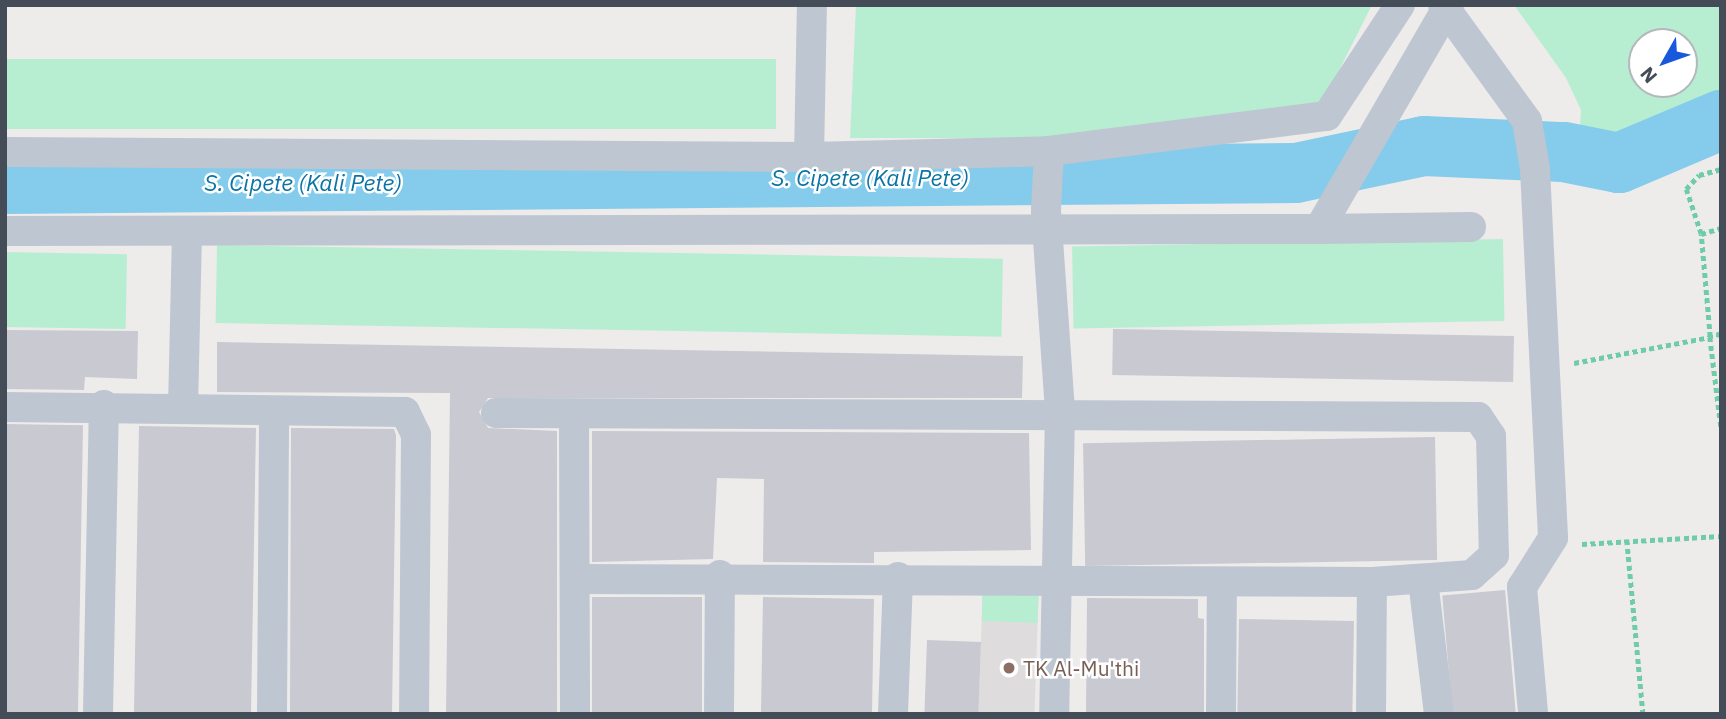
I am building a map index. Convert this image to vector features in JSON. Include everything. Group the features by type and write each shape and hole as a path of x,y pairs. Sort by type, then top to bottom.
{"street":[{"path":"809,157 812,5"},
{"path":"5,152 1048,160 1327,116 1399,5"},
{"path":"1320,229 1338,191 1385,108 1446,7 1527,121 1535,169 1542,369 1553,538 1522,587 1533,714"},
{"path":"1048,160 1047,218 1060,412 1053,577 1054,714"},
{"path":"5,231 187,232 1047,218 1320,229 1471,227"},
{"path":"183,409 187,232"},
{"path":"98,714 104,405"},
{"path":"5,407 104,405 274,414 405,412 413,421 414,714"},
{"path":"496,413 574,416 1060,412 1478,417 1491,436 1494,555 1472,575 1372,582 720,575 575,579"},
{"path":"272,714 274,414"},
{"path":"574,416 575,714"},
{"path":"719,714 720,575"},
{"path":"893,714 898,577"},
{"path":"1423,580 1439,714"},
{"path":"1221,714 1222,582"},
{"path":"1371,714 1372,582"}],"path":[{"path":"1721,169 1699,175 1686,189 1701,234 1721,426"},
{"path":"1701,234 1721,228"},
{"path":"1542,369 1721,334"},
{"path":"1553,538 1627,540 1721,536"},
{"path":"1627,540 1643,714"}],"shaded area":[{"name":"TK Al-Mu'thi","path":"983,582 1039,584 1034,714 978,714"}],"green space":[{"path":"856,5 1372,5 1322,104 1104,138 850,138"},
{"path":"1514,5 1721,5 1721,108 1615,153 1579,140 1581,110 1566,78"},
{"path":"5,59 776,59 776,129 5,129"},
{"path":"1503,239 1504,321 1073,329 1072,247"},
{"path":"217,245 1003,259 1002,337 216,323"},
{"path":"5,252 127,254 126,329 5,327"},
{"path":"983,582 1039,584 1038,623 982,621"}],"building":[{"path":"1113,329 1514,336 1513,382 1112,375"},
{"path":"5,330 138,331 137,379 85,377 84,390 5,389"},
{"path":"217,342 1023,356 1022,398 488,398 479,412 488,428 557,431 557,714 446,714 450,393 217,392"},
{"path":"5,424 83,425 78,714 5,714"},
{"path":"139,426 256,428 251,714 134,714"},
{"path":"291,428 394,429 392,714 290,714"},
{"path":"592,431 1029,433 1031,550 874,552 874,563 763,562 764,479 717,478 713,559 592,562"},
{"path":"1435,437 1437,560 1085,566 1083,443"},
{"path":"1505,590 1516,714 1453,714 1442,595"},
{"path":"592,597 702,597 702,714 592,714"},
{"path":"763,597 874,599 872,714 761,714"},
{"path":"1087,598 1198,599 1198,618 1204,619 1204,714 1086,714"},
{"path":"1239,619 1354,621 1352,714 1237,714"},
{"path":"927,640 981,642 978,714 924,714"}],"waterway":[{"name":"S. Cipete (Kali Pete)","path":"5,184 1296,173 1424,146 1564,152 1619,163 1721,120"}],"place":[{"name":"TK Al-Mu'thi","path":"1009,668"}]}
